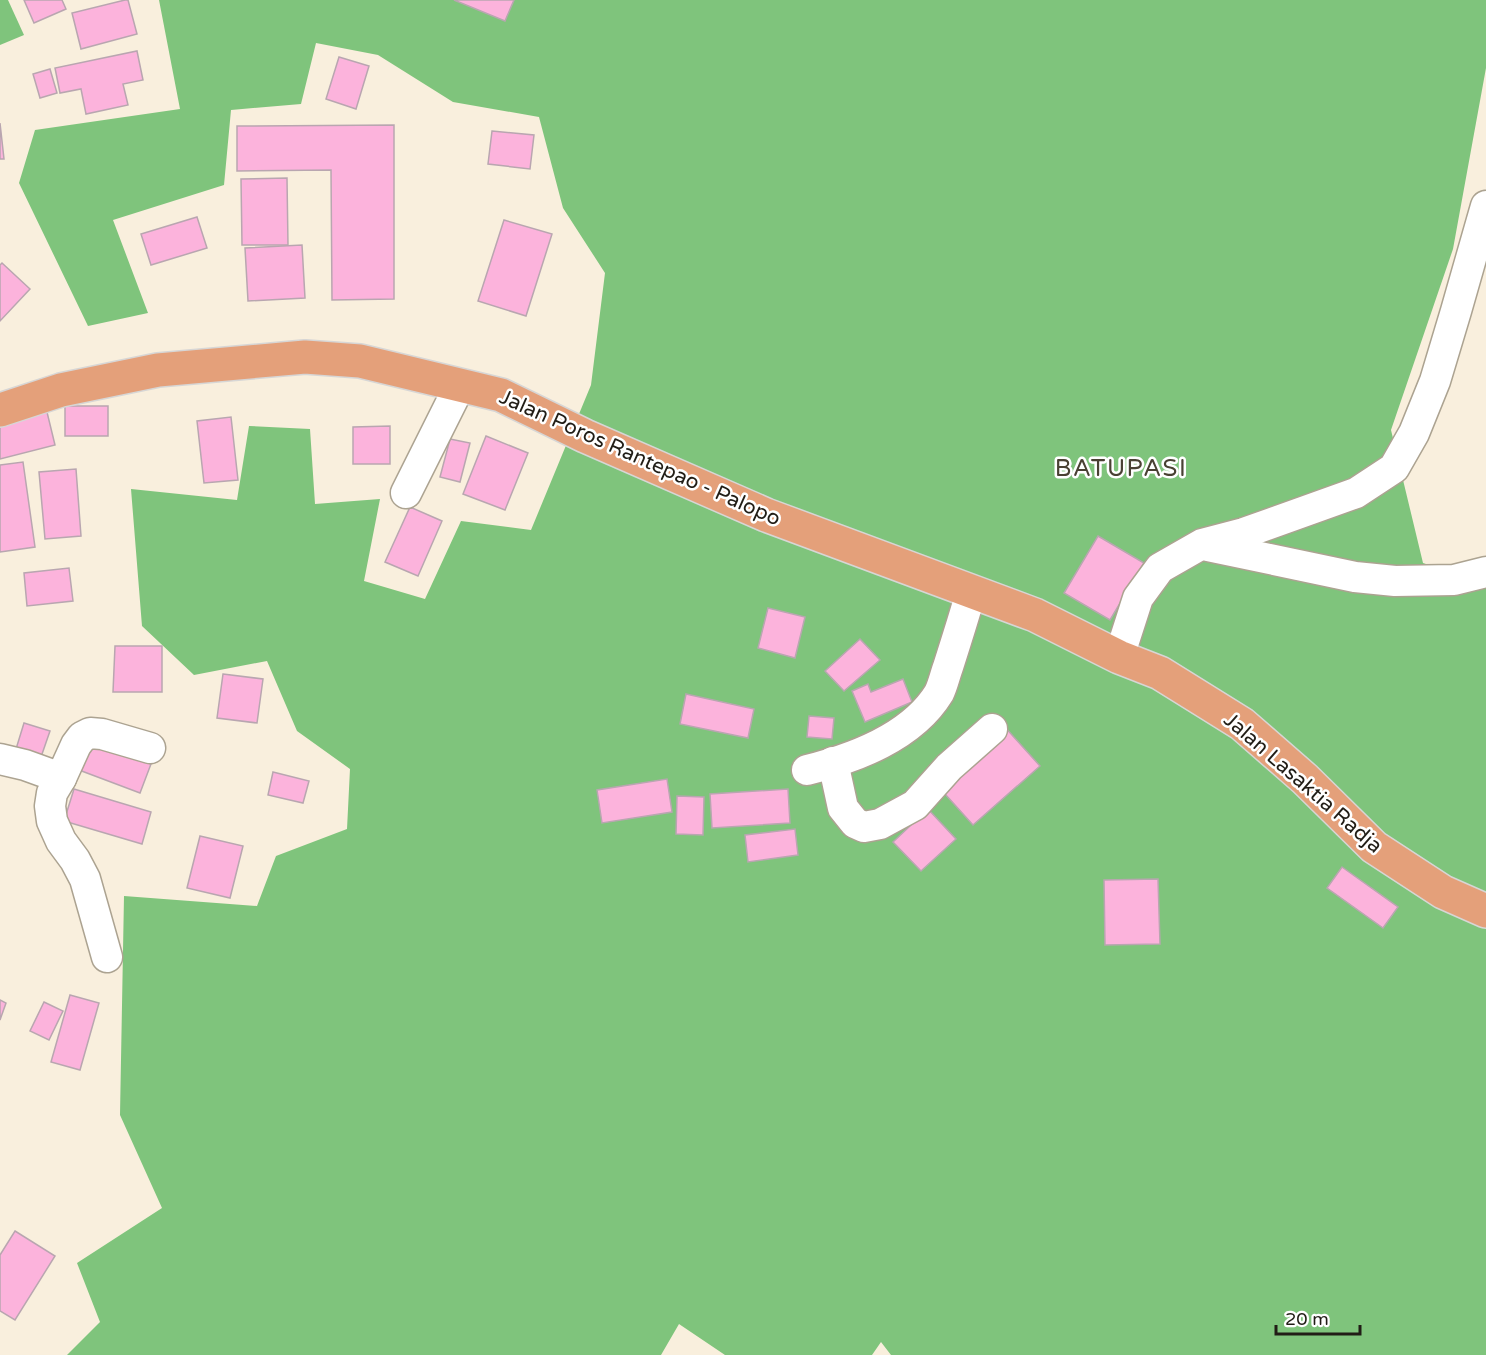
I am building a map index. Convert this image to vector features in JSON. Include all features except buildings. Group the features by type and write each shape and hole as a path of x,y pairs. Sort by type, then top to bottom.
{"highway":[{"name":"Jalan Poros Rantepao - Palopo","path":"0,410 61,390 158,370 305,357 360,361 501,395 585,436 766,515 1035,615 1119,657"},
{"name":"Jalan Lasaktia Radja","path":"1119,657 1160,673 1242,724 1305,779 1374,847 1443,892 1486,911"}],"street":[{"path":"1119,657 1138,598 1160,568 1202,544 1244,533 1356,493 1394,468 1414,433 1435,381 1486,206"},
{"path":"406,493 459,385"},
{"path":"1202,544 1354,577 1395,581 1454,580 1486,572"},
{"path":"970,592 958,638 939,692 923,713 884,743 820,766 843,808 855,823 864,827 880,824 915,805 949,767 992,729"},
{"path":"107,957 85,879 61,841 52,821 50,806 52,793 82,737 102,734 150,748"},
{"path":"0,759 61,778"}],"green space":[{"path":"0,0 8,0 24,35 0,45"},
{"path":"159,0 1486,0 1486,68 1453,249 1391,430 1423,563 1486,584 1486,1355 891,1355 881,1342 872,1355 725,1355 679,1324 661,1355 67,1355 100,1322 77,1263 162,1208 120,1115 124,896 257,906 276,856 347,829 350,769 297,731 267,661 194,675 142,626 131,489 237,500 249,426 310,429 315,504 380,499 364,581 425,599 461,521 531,530 591,385 605,273 563,208 539,117 453,102 378,55 316,43 301,104 231,110 224,185 113,220 148,313 88,326 19,183 35,130 180,109"}],"district":[{"name":"BATUPASI","path":"1121,468"}]}
